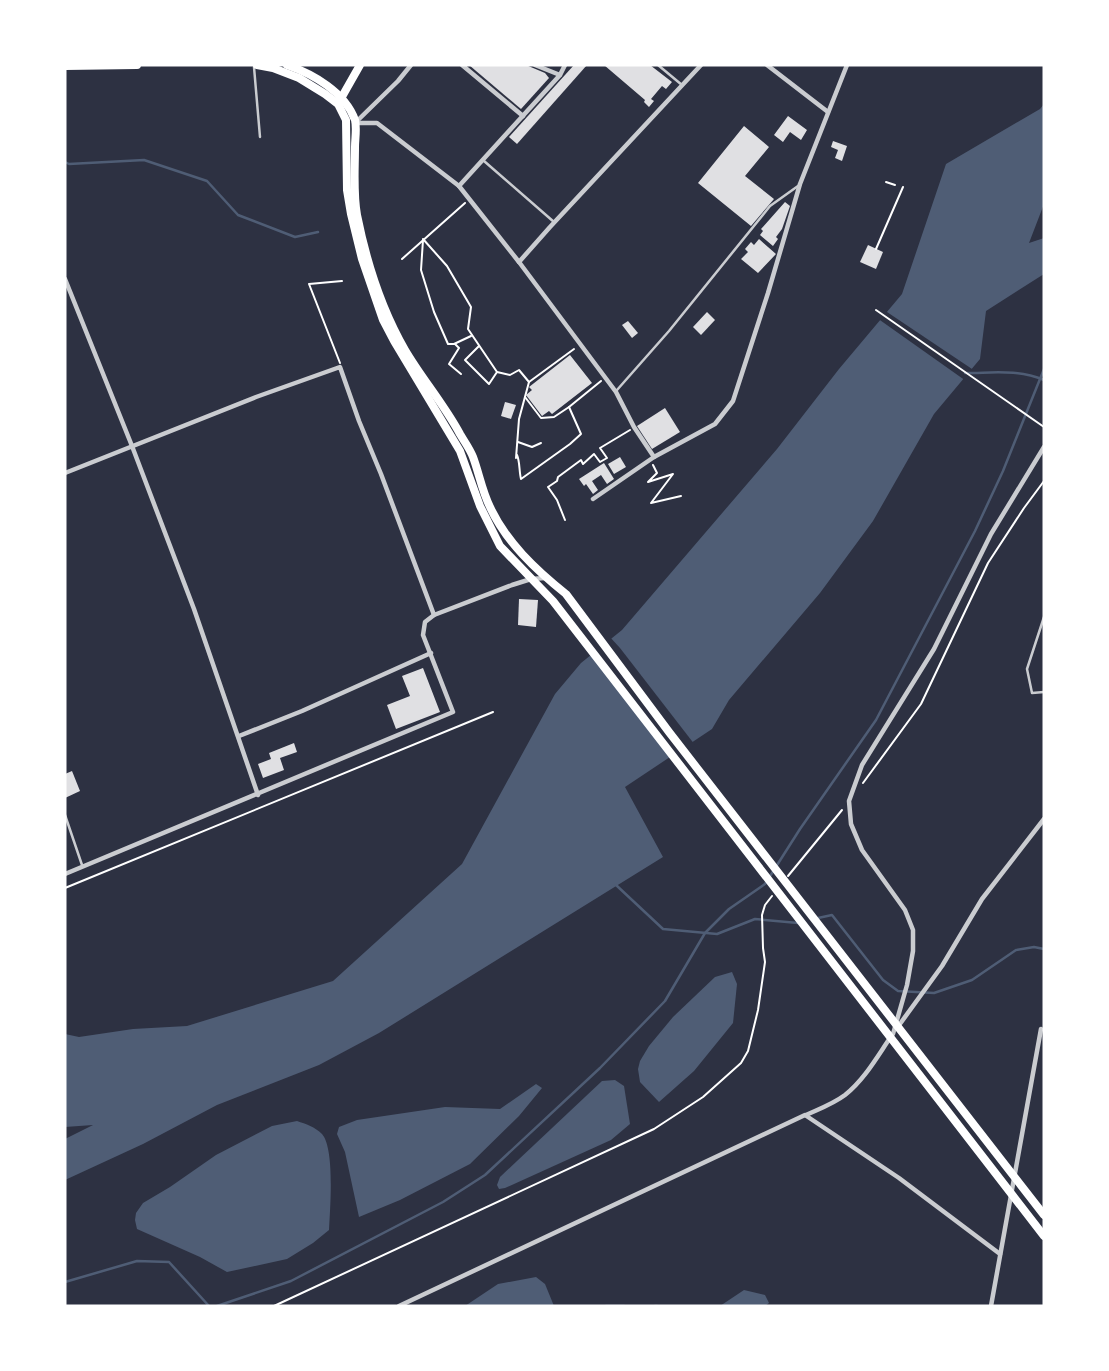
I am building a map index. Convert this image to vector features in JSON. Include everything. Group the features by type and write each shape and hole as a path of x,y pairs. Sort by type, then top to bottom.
{"main road":[{"path":"65,66 137,65"},
{"path":"256,65 299,78 348,108 356,123 356,213 390,321 472,456 488,505 498,523 517,549 566,594 1044,1215"},
{"path":"287,65 302,70 329,86 339,102 346,120 347,190 351,214 362,259 383,320 460,452 480,506 500,546 553,601 1044,1236"},
{"path":"339,102 360,65"}],"street":[{"path":"346,128 356,123 411,65"},
{"path":"462,65 523,116"},
{"path":"535,65 560,75"},
{"path":"459,186 560,75 565,65"},
{"path":"519,262 701,65"},
{"path":"767,65 828,112"},
{"path":"593,499 654,457 715,424 733,401 800,184 847,65"},
{"path":"356,123 377,123 459,186 616,392 634,428 654,457"},
{"path":"65,279 194,609 258,794"},
{"path":"65,472 340,367 434,615"},
{"path":"893,1034 914,951 914,930 905,910 862,850 851,824 849,801 862,765 934,649 991,534 1044,447"},
{"path":"65,874 453,712 423,635 425,622 434,615 512,584 546,578"},
{"path":"239,736 430,653"},
{"path":"399,1306 779,1129 847,1094 943,966 982,899 1044,819"},
{"path":"991,1306 1041,1029 1044,1038"},
{"path":"805,1115 899,1178 1000,1254"}],"lane":[{"path":"256,65 260,137"},
{"path":"658,65 682,85"},
{"path":"484,161 554,222"},
{"path":"616,392 770,206 800,184"},
{"path":"1044,617 1027,669 1032,693 1044,692"},
{"path":"65,815 83,866"}],"path":[{"path":"886,182 895,185"},
{"path":"876,249 903,187"},
{"path":"402,258 468,200"},
{"path":"423,239 447,266 471,307 468,329 497,372 510,375 519,370 529,382"},
{"path":"423,239 421,270 448,344 454,344 472,335"},
{"path":"340,367 340,360 309,284 342,281"},
{"path":"876,310 1044,427"},
{"path":"454,344 459,348 449,364 461,374"},
{"path":"569,407 581,434 521,479 516,456 517,442 519,419 529,382 581,344"},
{"path":"479,346 465,360 489,384 497,372"},
{"path":"525,397 541,418 554,417 605,378"},
{"path":"565,520 548,487 581,460 583,464 594,454 600,462 607,458 600,448 634,428"},
{"path":"517,442 532,447 541,443"},
{"path":"654,457 653,466 657,472 648,482 673,474 651,503 681,496"},
{"path":"65,888 493,712"},
{"path":"274,1306 654,1129 703,1097 741,1063 748,1051 758,1010 765,962 762,915"}],"water":[{"path":"1044,104 1044,204 1029,243 1044,238 1044,274 986,311 980,359 934,414 873,521 820,593 729,700 712,729 625,787 663,857 379,1033 319,1065 217,1105 143,1144 65,1180 65,1139 93,1125 65,1127 65,1034 79,1037 133,1029 187,1026 333,981 462,864 555,694 581,663 622,630 777,449 902,294 946,164 1040,109"},
{"path":"732,972 737,984 733,1023 694,1071 659,1102 640,1082 640,1061 673,1017 715,977"},
{"path":"615,1080 624,1086 630,1124 611,1140 499,1189 497,1185 500,1177 602,1081"},
{"path":"536,1084 542,1088 519,1116 470,1164 400,1200 359,1217 345,1152 337,1134 339,1127 357,1120 445,1107 500,1109"},
{"path":"297,1121 322,1134 329,1152 329,1230 313,1243 287,1259 227,1272 137,1229 136,1213 143,1203 216,1155 272,1126"},
{"path":"536,1277 545,1284 554,1306 465,1306 498,1284"},
{"path":"744,1290 765,1295 769,1303 765,1306 720,1306"}],"pier":[{"path":"884,310 975,371 966,381 877,318"},
{"path":"609,636 695,745 672,760 589,652"}],"building":[{"path":"469,65 526,65 545,73 549,78 521,109"},
{"path":"574,65 587,65 517,144 509,137"},
{"path":"604,65 650,65 672,82 666,89 662,86 651,99 654,101 649,107 645,100"},
{"path":"788,116 807,130 801,140 790,132 783,142 774,135"},
{"path":"744,126 769,147 745,176 774,199 751,226 698,183"},
{"path":"833,141 847,146 842,161 835,158 838,150 831,147"},
{"path":"785,202 790,206 773,246 760,235 763,231 761,229"},
{"path":"759,239 776,254 758,273 741,259 748,252 745,249 751,242 754,245"},
{"path":"868,245 883,252 876,269 860,262"},
{"path":"707,312 715,320 701,335 693,327"},
{"path":"628,321 638,333 632,338 622,325"},
{"path":"570,355 592,383 552,414 549,411 542,416 526,395 532,390 529,387"},
{"path":"505,402 516,405 511,419 501,416"},
{"path":"665,408 680,432 652,449 637,426"},
{"path":"620,457 626,467 614,474 608,464"},
{"path":"604,463 614,479 607,484 601,475 592,481 598,490 593,494 579,479"},
{"path":"519,599 538,600 536,627 518,625"},
{"path":"423,668 440,712 396,729 387,705 410,696 402,676"},
{"path":"294,743 297,752 280,758 284,770 263,778 258,764 271,759 269,753"},
{"path":"72,771 80,791 65,798 65,774"}],"waterway":[{"path":"65,162 69,164 144,160 207,181 238,215 295,237 318,232"},
{"path":"217,1306 291,1281 443,1202 485,1175 600,1068 665,1001 705,933 729,909 765,884 876,720 975,531 1003,471 1044,369"},
{"path":"965,373 1015,373 1044,380"},
{"path":"616,885 663,929 717,934 755,919 798,923"},
{"path":"818,918 832,915 883,980 898,991 934,993 972,980 1016,950 1034,947 1044,949"},
{"path":"65,1282 137,1261 169,1262 209,1306"},
{"path":"606,1306 624,1306"}]}
